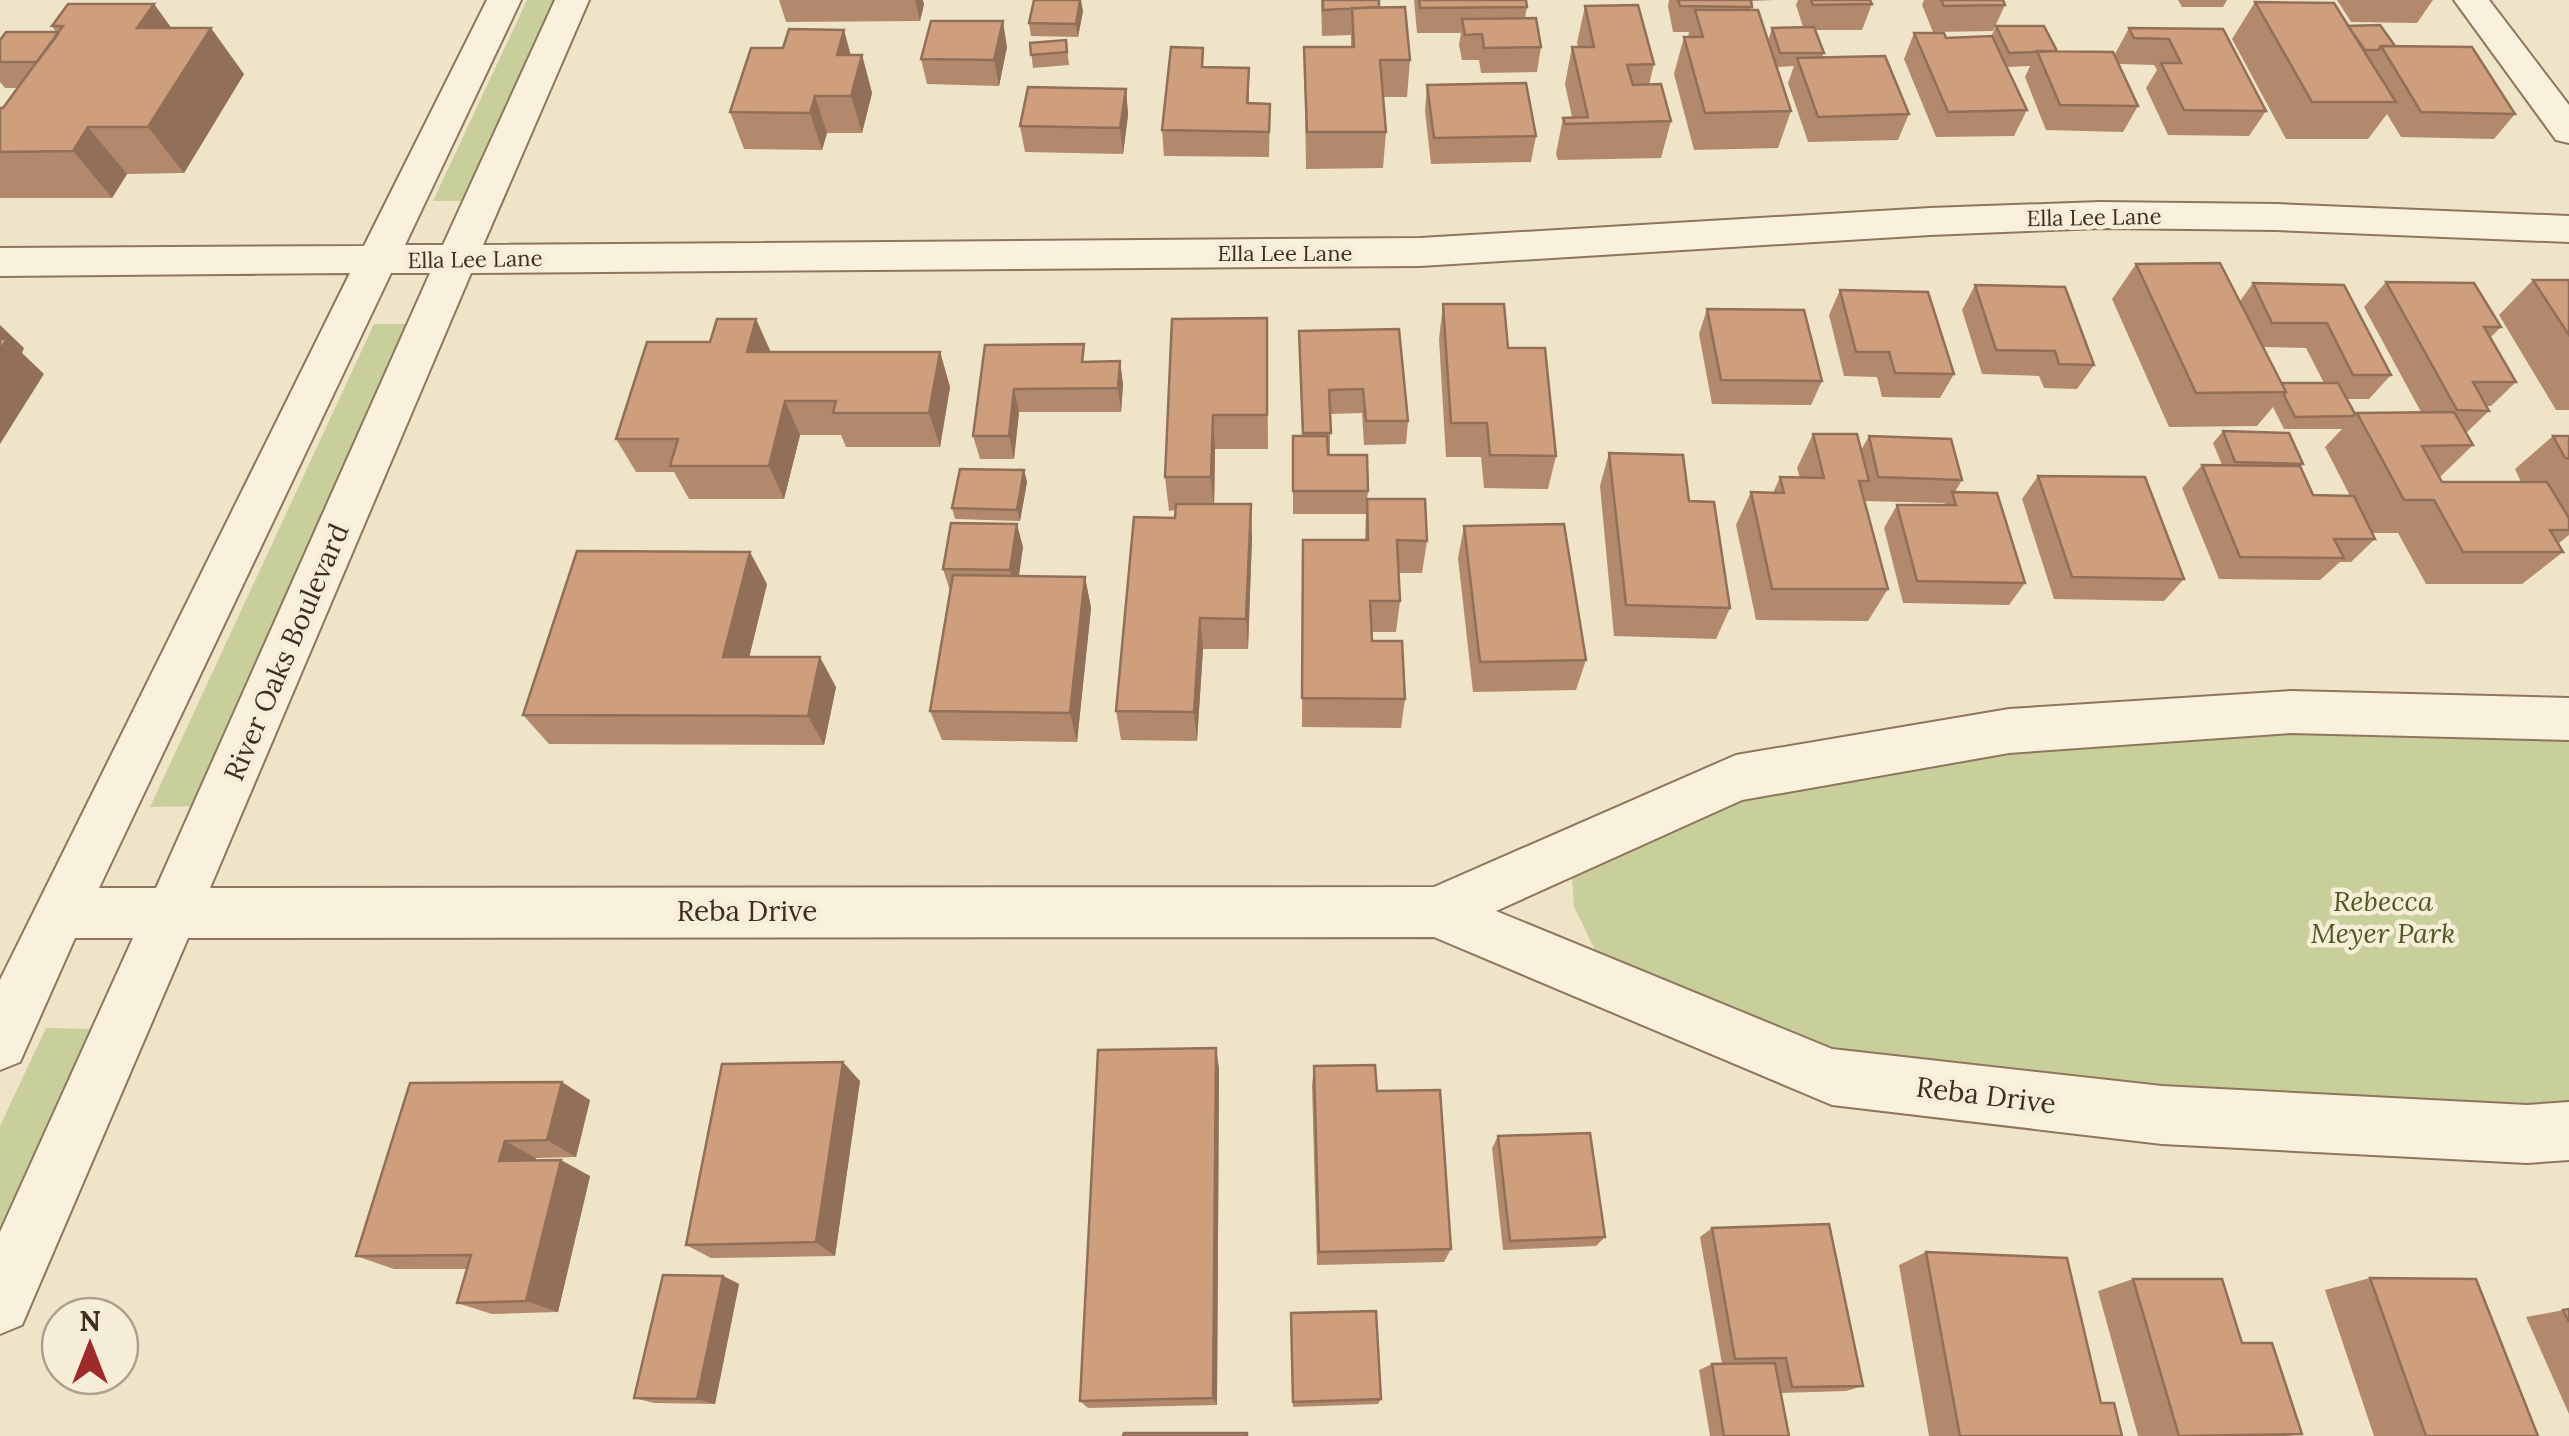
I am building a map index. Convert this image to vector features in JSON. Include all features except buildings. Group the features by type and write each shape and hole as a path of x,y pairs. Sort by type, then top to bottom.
{"street":[{"path":"0,1042 59,913 504,0"},
{"name":"River Oaks Boulevard","path":"0,1303 175,912 455,260 572,0"},
{"path":"2471,0 2569,130"},
{"name":"Ella Lee Lane","path":"0,262 1420,252 1575,246 1862,224 2097,215 2254,214 2569,230"},
{"name":"Reba Drive","path":"1436,912 1736,778 2009,731 2291,712 2569,718"},
{"name":"Reba Drive","path":"59,913 1436,912 1832,1077 2162,1115 2527,1134 2569,1131"}],"green space":[{"path":"527,0 559,0 470,201 433,201"},
{"path":"374,324 413,324 199,806 150,807"},
{"name":"Rebecca Meyer Park","path":"2300,733 2569,739 2569,1102 2514,1107 2155,1087 1834,1050 1596,952 1574,907 1572,876 1748,799 2018,752"},
{"path":"46,1028 99,1029 0,1253 0,1126"}]}
